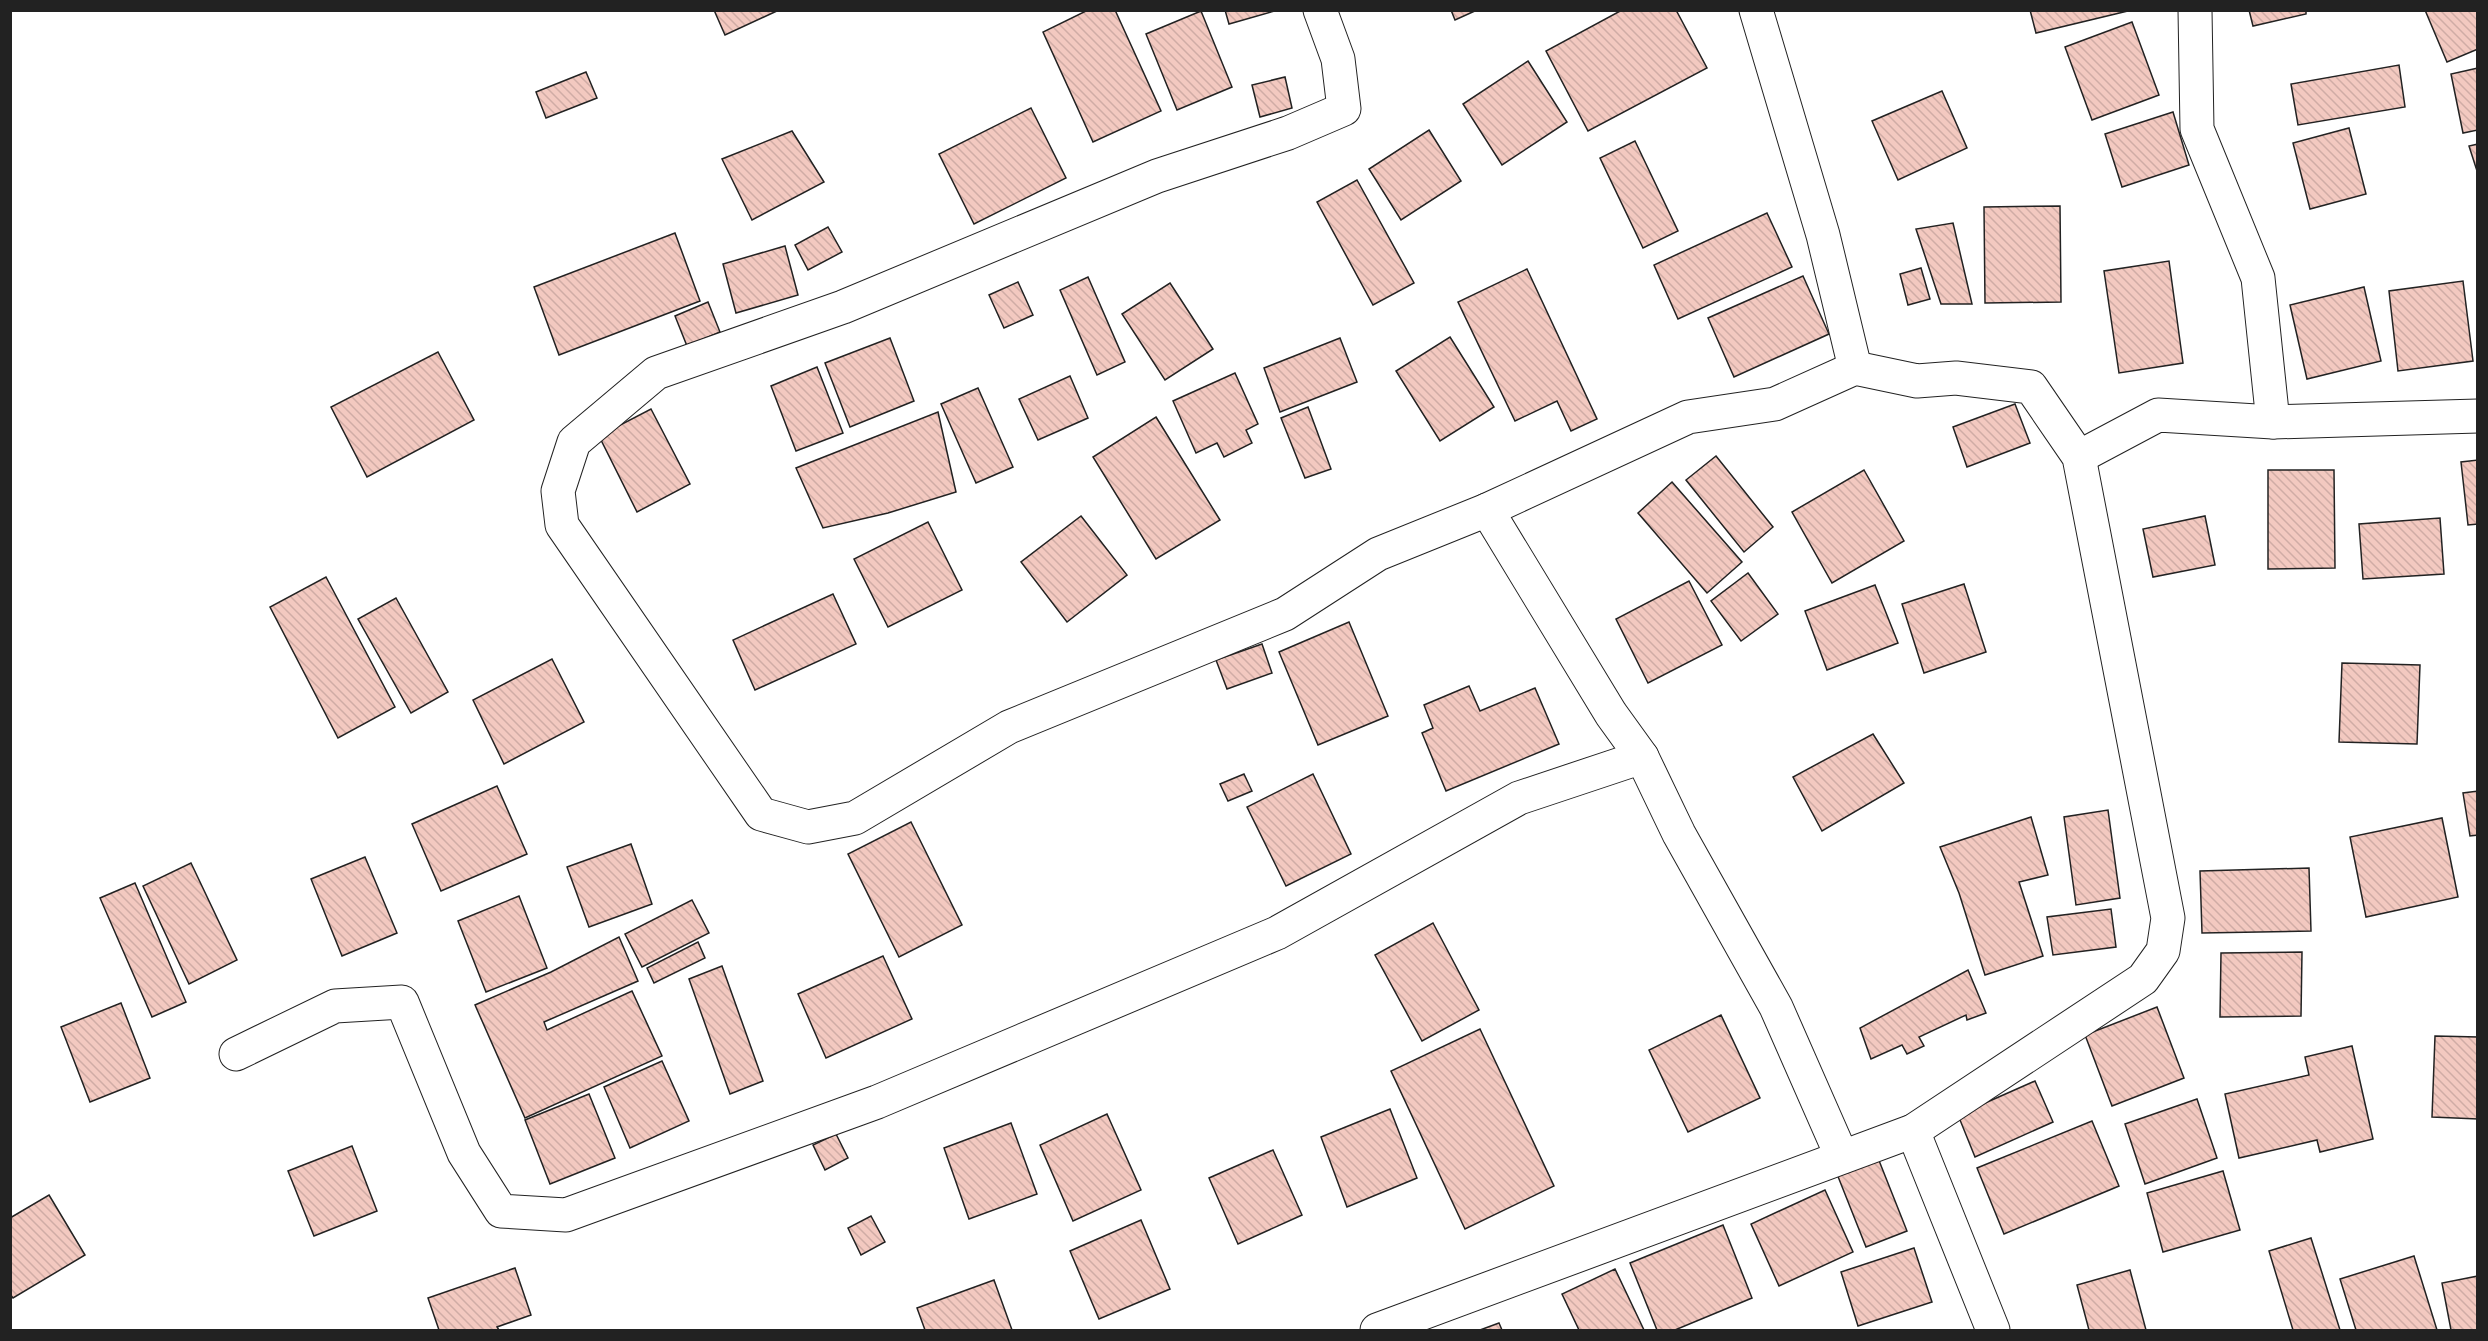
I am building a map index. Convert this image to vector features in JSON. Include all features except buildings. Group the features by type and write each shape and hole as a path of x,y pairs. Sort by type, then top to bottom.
{"street":[{"path":"1320,10 1338,59 1344,109 1288,133 1157,176 843,307 656,373 574,442 558,491 562,525 761,814 808,827 855,818 1009,727 1285,614 1378,554 1487,510 1688,417 1774,404 1855,368 1917,381 1956,378 2031,387 2079,457 2168,918 2163,951 2144,980 1913,1131 1377,1330"},
{"path":"1756,10 1823,236 1855,368"},
{"path":"2195,10 2197,129 2258,278 2273,422"},
{"path":"2079,457 2158,415 2273,422 2478,416"},
{"path":"1487,510 1611,714 1642,757 1679,834 1776,1007 1842,1157"},
{"path":"236,1054 335,1006 402,1002 464,1153 501,1211 566,1215 877,1102 1255,942 1276,933 1519,798 1642,757"},
{"path":"1913,1131 1993,1330"}]}
